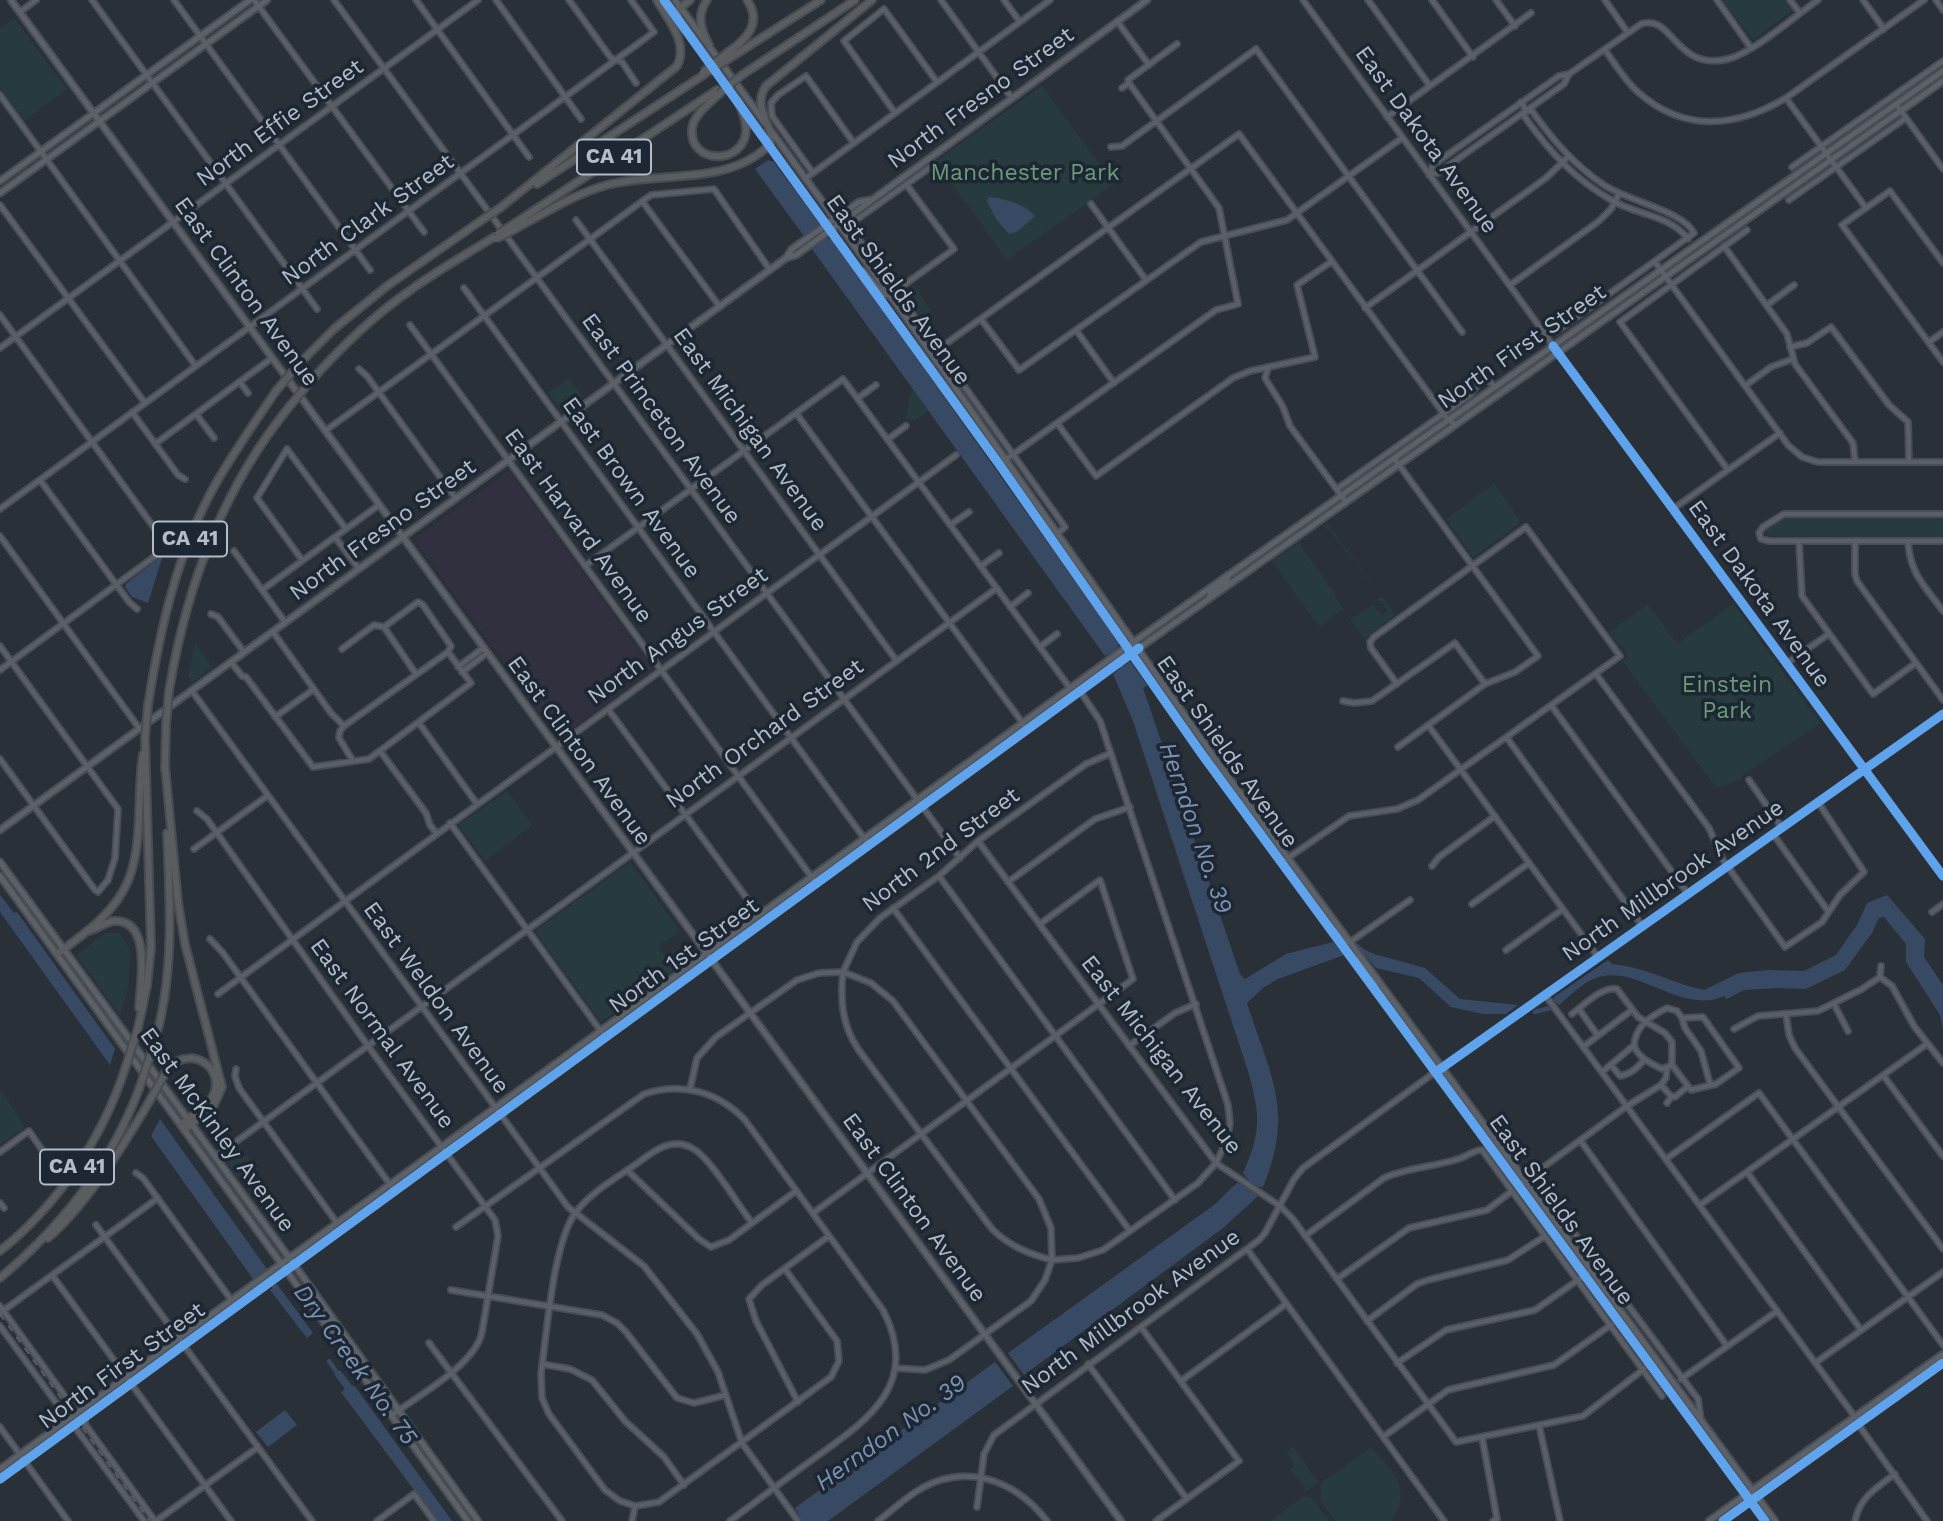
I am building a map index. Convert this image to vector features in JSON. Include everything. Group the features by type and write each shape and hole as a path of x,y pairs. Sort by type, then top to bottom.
{"highway":[{"path":"500,208 674,70 680,59 681,46 657,0"},
{"path":"680,21 680,7 690,0"},
{"path":"707,0 699,21 709,45"},
{"path":"728,56 744,41 753,27 753,13 747,0"},
{"path":"728,56 821,0"},
{"name":"CA 41","path":"0,1278 23,1259 85,1189 117,1138 139,1089 153,1046 167,980 170,927 165,766 169,691 190,600 215,530 244,472 309,383 337,352 388,306 513,227 855,0"},
{"path":"513,227 592,190 639,178 723,170 750,158 769,145 771,140 771,130 760,105 766,86 872,0"},
{"name":"CA 41","path":"0,1251 39,1214 82,1159 110,1110 138,1028 147,986 151,948 145,738 148,705 165,616 194,528 236,449 276,391 298,365 335,328 387,286 728,56"},
{"path":"718,92 702,111 692,129 700,149 712,157 730,155 742,145 747,131 738,101"},
{"path":"57,954 88,931 118,899 131,874 136,851 145,738"},
{"path":"165,766 185,944 221,1082 217,1101 186,1124"},
{"path":"88,931 104,924 119,922 132,927 138,936 142,953 138,1028"},
{"path":"23,1259 64,1224 122,1145 168,1068 179,1059 192,1058 204,1062 214,1073 216,1086 211,1099 186,1124"}],"main road":[{"name":"East Clinton Avenue","path":"11,0 1121,1521"},
{"path":"0,181 252,0"},
{"path":"0,193 267,0"},
{"name":"East Shields Avenue","path":"664,0 999,464 1197,748 1765,1521"},
{"name":"East Shields Avenue","path":"675,0 893,293 1196,732 1775,1521"},
{"name":"North Fresno Street","path":"0,830 786,258 796,255 837,221 1147,0"},
{"name":"North First Street","path":"1120,652 1943,71"},
{"name":"North First Street","path":"1125,658 1943,81"},
{"path":"857,265 883,294 893,293"},
{"path":"1209,598 1209,594 1227,581 1228,575"},
{"name":"North 1st Street","path":"262,1279 1120,652"},
{"name":"North 1st Street","path":"267,1285 1125,658"},
{"path":"1040,720 1069,694 1070,688"},
{"name":"East McKinley Avenue","path":"0,862 186,1124 214,1169 468,1521"},
{"name":"East McKinley Avenue","path":"0,876 290,1258 478,1521"},
{"path":"759,915 772,916"},
{"path":"1331,930 1336,930 1343,940 1350,942"},
{"path":"1352,958 1357,959 1373,981 1383,987"},
{"path":"214,1169 219,1168 241,1192"},
{"name":"North First Street","path":"0,1469 262,1279"},
{"name":"North First Street","path":"0,1479 267,1285"},
{"path":"300,1290 310,1297 330,1324 339,1326"},
{"path":"327,1327 334,1328 354,1356 369,1369"},
{"path":"1709,1521 1943,1354"},
{"path":"1723,1521 1943,1363"},
{"path":"1652,1366 1658,1367 1677,1394 1692,1409"},
{"path":"1858,1424 1859,1418 1875,1406 1876,1402"},
{"path":"74,1426 77,1413"},
{"path":"1835,1441 1837,1435 1854,1423 1855,1417"},
{"path":"1699,1431 1713,1437"},
{"path":"1794,1471 1797,1464 1822,1445 1824,1440"}],"street":[{"path":"20,12 36,0"},
{"path":"92,0 317,309"},
{"path":"174,0 370,270"},
{"path":"252,0 424,232"},
{"name":"East Princeton Avenue","path":"334,0 960,858"},
{"path":"416,0 529,157"},
{"name":"North Effie Street","path":"0,348 478,0"},
{"path":"496,0 582,118"},
{"path":"569,0 611,58 622,62 636,83"},
{"name":"North Clark Street","path":"0,509 654,32 631,0"},
{"path":"941,0 1011,97"},
{"path":"1004,0 1020,22"},
{"path":"806,178 1050,0"},
{"name":"East Dakota Avenue","path":"1303,0 1553,346 1943,876"},
{"path":"1368,0 1430,86"},
{"path":"1432,0 1473,57"},
{"path":"1496,0 1515,26"},
{"path":"1605,0 1628,33"},
{"path":"1717,0 1751,48"},
{"path":"1790,0 1800,13"},
{"path":"1429,174 1438,173 1564,84 1569,75 1641,24 1654,22 1664,27 1692,56 1726,60 1751,48 1818,0"},
{"path":"1863,0 1884,29"},
{"path":"1605,50 1626,80 1639,93 1667,112 1699,121 1736,121 1770,108 1786,98 1924,0"},
{"path":"1936,0 1943,10"},
{"path":"895,113 844,41 884,9 937,82"},
{"path":"1387,117 1531,13"},
{"path":"1117,21 1149,65"},
{"path":"1122,88 1129,83 1128,80 1177,44"},
{"path":"1111,147 1122,146 1256,49 1462,332"},
{"path":"1792,167 1943,61"},
{"path":"1429,174 1433,165 1521,102 1559,76 1569,75"},
{"name":"East Shields Avenue","path":"813,173 772,116 770,109 774,99 806,76 853,142"},
{"path":"999,464 1216,310 1238,304 1216,203 1129,83"},
{"path":"0,95 195,365"},
{"path":"1786,98 1866,208"},
{"path":"1521,102 1526,110 1532,111 1568,157 1585,171 1619,194 1681,218 1694,233 1556,332"},
{"path":"1896,104 1943,169"},
{"path":"1526,110 1524,116 1562,164 1577,177 1615,203 1675,226 1688,239"},
{"path":"1789,200 1906,118"},
{"path":"937,350 1239,134 1448,420 1456,425"},
{"path":"981,319 1020,370 1201,242 1281,223 1402,138"},
{"path":"1365,308 1546,178 1568,157"},
{"path":"935,164 856,220 851,228 893,293 1065,527 1058,533"},
{"path":"893,293 954,249 901,177"},
{"path":"325,431 651,195 714,189 770,270"},
{"path":"1943,263 1890,191 1842,225 1943,362"},
{"path":"1510,285 1600,221 1619,194"},
{"path":"642,201 720,307"},
{"path":"1091,204 1146,280"},
{"path":"0,205 145,403"},
{"name":"East Michigan Avenue","path":"576,220 895,660"},
{"path":"1728,470 1619,322 1747,230"},
{"path":"1724,246 1787,334 1793,359 1853,443 1855,462"},
{"path":"1057,423 1096,476 1234,378 1250,371 1315,357 1297,285 1331,262"},
{"path":"1656,262 1795,452 1810,460 1943,462"},
{"path":"1767,305 1794,285"},
{"name":"East Brown Avenue","path":"464,288 869,845"},
{"path":"0,316 163,540 158,554 0,670"},
{"name":"East Harvard Avenue","path":"410,325 816,883"},
{"path":"1790,347 1807,343 1831,327 1889,405 1908,422 1909,462"},
{"path":"1076,330 1114,383"},
{"path":"1929,342 1943,332"},
{"path":"155,444 272,358"},
{"path":"1746,385 1772,367 1793,359"},
{"path":"1268,367 1265,378 1293,430 1346,502"},
{"path":"359,369 379,392 456,499"},
{"path":"585,566 843,379 1070,688"},
{"path":"1336,489 1470,395 1481,380 1488,380 1495,387"},
{"path":"240,382 248,393"},
{"path":"858,398 876,385"},
{"path":"132,412 178,475 185,480"},
{"path":"796,413 1027,729"},
{"path":"197,414 214,438"},
{"path":"888,439 906,426"},
{"path":"1673,509 1780,433"},
{"path":"302,560 257,498 287,449 346,529"},
{"name":"North Angus Street","path":"218,994 956,455"},
{"path":"1394,458 1538,656 1516,672 1485,684 1398,747"},
{"path":"40,480 116,585 137,609"},
{"path":"262,590 379,505"},
{"path":"950,525 969,512"},
{"path":"1943,514 1784,514 1763,527 1759,533 1761,539 1765,540 1943,541"},
{"path":"1282,862 1349,816 1405,806 1428,794 1620,656 1526,527 1374,637 1370,642 1397,684"},
{"path":"0,536 139,728"},
{"path":"335,537 359,569"},
{"path":"1799,541 1802,596 1873,694 1916,663"},
{"path":"1855,541 1857,581 1943,700"},
{"path":"1908,541 1910,565 1943,610"},
{"path":"234,551 285,622"},
{"path":"981,566 999,553"},
{"name":"North Orchard Street","path":"215,1157 997,588"},
{"path":"1010,607 1028,593"},
{"path":"342,649 374,625 384,626 418,602 423,605 451,646 448,652 344,726 339,738 353,761"},
{"path":"211,614 218,617 244,652"},
{"path":"384,626 416,674"},
{"path":"273,632 331,713 344,726"},
{"path":"1040,647 1057,634"},
{"path":"1787,663 1829,634"},
{"path":"1343,701 1371,701 1455,643 1485,684"},
{"path":"0,646 118,809 115,858 108,880 98,892 0,759"},
{"path":"458,667 485,651"},
{"path":"463,672 485,651"},
{"path":"231,662 242,676 246,677 313,767 369,759 471,683 448,652"},
{"path":"1596,674 1709,828 1727,866 1785,947 1822,922 1840,895 1864,872 1818,802"},
{"path":"275,717 314,689"},
{"name":"East Weldon Avenue","path":"192,691 538,1168 575,1214 624,1249 660,1283 709,1353 742,1443 798,1521"},
{"path":"843,972 841,999 844,1018 858,1049 998,1236 1030,1254 1052,1260 1068,1260 1096,1253 1198,1183 1216,1163 1227,1140 1230,1122 1228,1105 1100,720 1080,691"},
{"path":"1551,705 1688,894"},
{"path":"608,709 759,915"},
{"name":"North Millbrook Avenue","path":"977,1507 984,1454 993,1435 1247,1249 1265,1233 1303,1168 1943,714"},
{"path":"419,723 477,804"},
{"path":"1428,725 1598,957"},
{"path":"1507,738 1643,927"},
{"path":"380,751 426,813 436,834"},
{"name":"North 2nd Street","path":"843,972 850,953 864,933 893,908 939,876 978,841 1086,764 1111,753"},
{"path":"1749,780 1782,828"},
{"path":"194,849 267,796"},
{"path":"1009,882 1096,819 1130,807"},
{"name":"East Normal Avenue","path":"197,811 207,819 495,1220 498,1236 478,1346 468,1360 391,1415"},
{"path":"1432,866 1439,857 1495,816"},
{"path":"450,823 605,1037"},
{"path":"1773,834 1828,911"},
{"name":"East Michigan Avenue","path":"978,841 1216,1163 1280,1206 1305,1236 1456,1442 1482,1437"},
{"path":"1472,905 1529,863"},
{"path":"939,876 1175,1200"},
{"path":"813,1213 1133,979 1100,880 1040,924"},
{"path":"1350,942 1409,900"},
{"path":"1932,912 1943,904"},
{"path":"893,908 1130,1231"},
{"path":"1506,950 1563,909"},
{"path":"210,939 241,977 394,1191"},
{"path":"1880,977 1881,966"},
{"path":"690,1089 694,1065 711,1041 797,980 819,973 843,972 871,983 893,1001 1044,1208 1053,1238 1052,1260 1045,1280 1031,1301 949,1360 917,1371 895,1368"},
{"path":"1734,1029 1758,1016 1812,1013 1834,1004 1880,977"},
{"path":"1880,977 1892,986 1909,1018 1943,1063"},
{"path":"1518,1185 1627,1106 1661,1085 1670,1066 1672,1042 1665,1032 1644,1022 1617,989 1611,988 1572,1014"},
{"path":"1545,995 1855,1417"},
{"path":"1129,1046 1175,1013 1196,1004"},
{"path":"1834,1004 1848,1031"},
{"path":"1602,1072 1633,1046 1634,1038 1644,1022 1667,1008 1677,1011 1701,1051 1710,1084"},
{"path":"1579,1009 1598,1036"},
{"path":"1583,1047 1632,1010"},
{"path":"1786,1014 1791,1041 1943,1249"},
{"path":"1670,1066 1691,1090 1721,1080 1739,1068 1707,1021 1697,1016 1682,1018"},
{"path":"1700,1205 1927,1044"},
{"path":"1633,1046 1644,1060 1662,1069 1670,1066"},
{"path":"1611,1065 1620,1076 1635,1069 1644,1060"},
{"path":"236,1069 237,1086 337,1223"},
{"path":"1883,1075 1943,1156"},
{"path":"1661,1085 1672,1096"},
{"path":"1667,1103 1672,1096 1678,1095 1687,1087"},
{"path":"456,1227 644,1094 661,1088 690,1089 718,1098 741,1116 878,1302 889,1321 895,1368 887,1391 871,1416 730,1521"},
{"path":"1666,1159 1759,1093 1943,1345"},
{"path":"0,1152 29,1132 49,1160"},
{"path":"1580,1140 1727,1346"},
{"path":"752,1223 703,1157 691,1147 681,1144 663,1146 587,1200 575,1214 562,1242 542,1364 541,1392 549,1413 605,1490 620,1501 635,1506 659,1503 831,1377 839,1361 839,1347 832,1333 785,1269"},
{"path":"1305,1236 1384,1178 1455,1160 1479,1149 1662,1396"},
{"path":"627,1170 699,1239 711,1247 723,1243 796,1191"},
{"path":"1747,1172 1861,1330"},
{"path":"136,1173 143,1178 232,1301"},
{"path":"1531,1175 1699,1401 1702,1421"},
{"path":"1336,1279 1409,1228 1487,1210 1512,1191"},
{"path":"77,1413 1,1310 158,1198"},
{"path":"0,1203 4,1208"},
{"path":"96,1225 312,1521"},
{"path":"798,1402 756,1321 750,1299 762,1285 830,1236"},
{"path":"1367,1321 1417,1284 1508,1260 1545,1236"},
{"path":"1247,1249 1444,1521"},
{"path":"1397,1363 1446,1330 1535,1310 1591,1271"},
{"path":"1815,1363 1943,1272"},
{"path":"52,1275 231,1521"},
{"path":"451,1290 597,1314 617,1323 630,1336 670,1392 680,1400 694,1403 726,1395"},
{"path":"1181,1381 1286,1304"},
{"path":"1681,1379 1777,1311"},
{"path":"1383,1437 1448,1390 1460,1385 1554,1365 1611,1325"},
{"path":"0,1326 63,1411 65,1422"},
{"path":"1141,1327 1239,1461 1156,1521"},
{"path":"429,1343 562,1521"},
{"path":"542,1364 570,1369 592,1380 625,1421 664,1457 684,1485"},
{"path":"1088,1364 1187,1499"},
{"path":"1495,1520 1482,1437 1583,1416 1644,1369"},
{"path":"85,1418 85,1424 156,1521 258,1447"},
{"path":"1858,1424 1927,1521"},
{"path":"1539,1425 1560,1521"},
{"path":"74,1426 144,1521"},
{"path":"0,1427 68,1521"},
{"path":"1855,1521 1864,1497 1895,1474"},
{"path":"878,1521 919,1490 943,1479 982,1476 1010,1486 1047,1521"},
{"path":"377,1521 414,1494 434,1521"},
{"path":"632,1521 635,1506"}],"shaded area":[{"path":"509,471 653,669 559,738 414,539"}],"green space":[{"path":"1722,0 1785,0 1793,10 1753,40"},
{"path":"14,18 67,89 24,121 0,88 0,28"},
{"name":"Manchester Park","path":"1042,86 1114,184 1007,260 936,161"},
{"path":"914,286 931,310 921,317 904,293"},
{"path":"569,378 583,397 561,411 548,393"},
{"path":"914,390 928,411 914,421 906,417 911,392"},
{"path":"1494,484 1520,521 1473,557 1446,519"},
{"path":"1783,517 1943,517 1943,538 1767,536 1766,529"},
{"path":"1327,523 1380,595 1329,529 1322,528"},
{"path":"1300,539 1301,547 1326,581 1326,585 1337,595 1335,597 1350,618 1373,604 1382,616 1388,611 1381,601 1377,601 1381,596 1395,615 1364,638 1343,609 1319,626 1272,561 1296,545"},
{"name":"Einstein Park","path":"1648,604 1677,644 1733,604 1820,723 1745,773 1741,779 1716,788 1623,661 1627,657 1626,650 1609,632"},
{"path":"195,643 212,667 192,682 188,676"},
{"path":"507,791 532,825 485,861 458,825"},
{"path":"630,862 680,931 658,947 675,970 601,1022 535,931"},
{"path":"106,933 119,933 130,948 128,988 120,1015 78,957 79,953"},
{"path":"0,1089 25,1127 0,1145"},
{"path":"240,1147 254,1165 237,1177 224,1158"},
{"path":"1293,1447 1318,1482 1307,1491 1290,1469 1295,1465 1286,1452"},
{"path":"1371,1448 1387,1464 1398,1481 1398,1509 1392,1521 1336,1521 1320,1501 1321,1483"},
{"path":"1304,1496 1311,1497 1329,1521 1270,1521"}],"water":[{"path":"768,160 774,162 819,223 804,236 755,169"},
{"path":"988,197 1013,202 1035,216 1017,232 1009,234 996,219 987,201"},
{"path":"826,238 832,239 1119,643 1112,652 1105,656 812,249"},
{"path":"163,555 148,603 132,597 125,587 126,584"},
{"path":"1130,661 1147,685 1143,688 1240,974 1245,979 1286,954 1333,942 1344,955 1278,979 1247,1003 1271,1073 1278,1114 1277,1136 1263,1187 1252,1182 1243,1173 1253,1146 1257,1123 1248,1071 1133,721 1113,674"},
{"path":"0,895 14,913 17,912 115,1049 110,1065 0,912"},
{"path":"1887,895 1925,939 1924,957 1943,985 1943,1029 1940,1015 1906,962 1906,944 1884,917 1879,918 1872,933 1845,970 1806,989 1744,990 1727,999 1724,996 1692,1000 1614,975 1588,981 1559,1005 1554,1001 1554,997 1608,960 1612,964 1636,968 1704,990 1739,973 1768,970 1804,971 1836,955 1857,925 1867,903"},
{"path":"1357,943 1374,954 1425,968 1460,999 1518,1005 1506,1014 1483,1014 1451,1007 1419,978 1376,968"},
{"path":"160,1119 267,1269 253,1279 151,1136"},
{"path":"1237,1183 1243,1184 1258,1196 1223,1228 1024,1375 1008,1353 1214,1205"},
{"path":"277,1284 313,1333 307,1338 270,1290"},
{"path":"995,1362 1013,1386 828,1521 802,1521 795,1508"},
{"path":"340,1370 352,1386 354,1385 452,1521 437,1521 341,1392 345,1389 334,1374"},
{"path":"285,1410 297,1425 268,1447 256,1432"}],"waterway":[{"name":"Herndon No. 39","path":"1110,647 1124,670"},
{"path":"1535,1012 1550,1008"},
{"name":"Dry Creek No. 75","path":"260,1268 276,1289"},
{"name":"Dry Creek No. 75","path":"329,1361 340,1377"}],"railway":[{"path":"0,1314 150,1521"}],"cycle path":[{"path":"664,0 999,464 1201,753 1765,1521"},
{"path":"1553,346 1943,876"},
{"path":"0,1479 1139,648"},
{"path":"1436,1072 1943,714"},
{"path":"1723,1521 1943,1363"}]}
